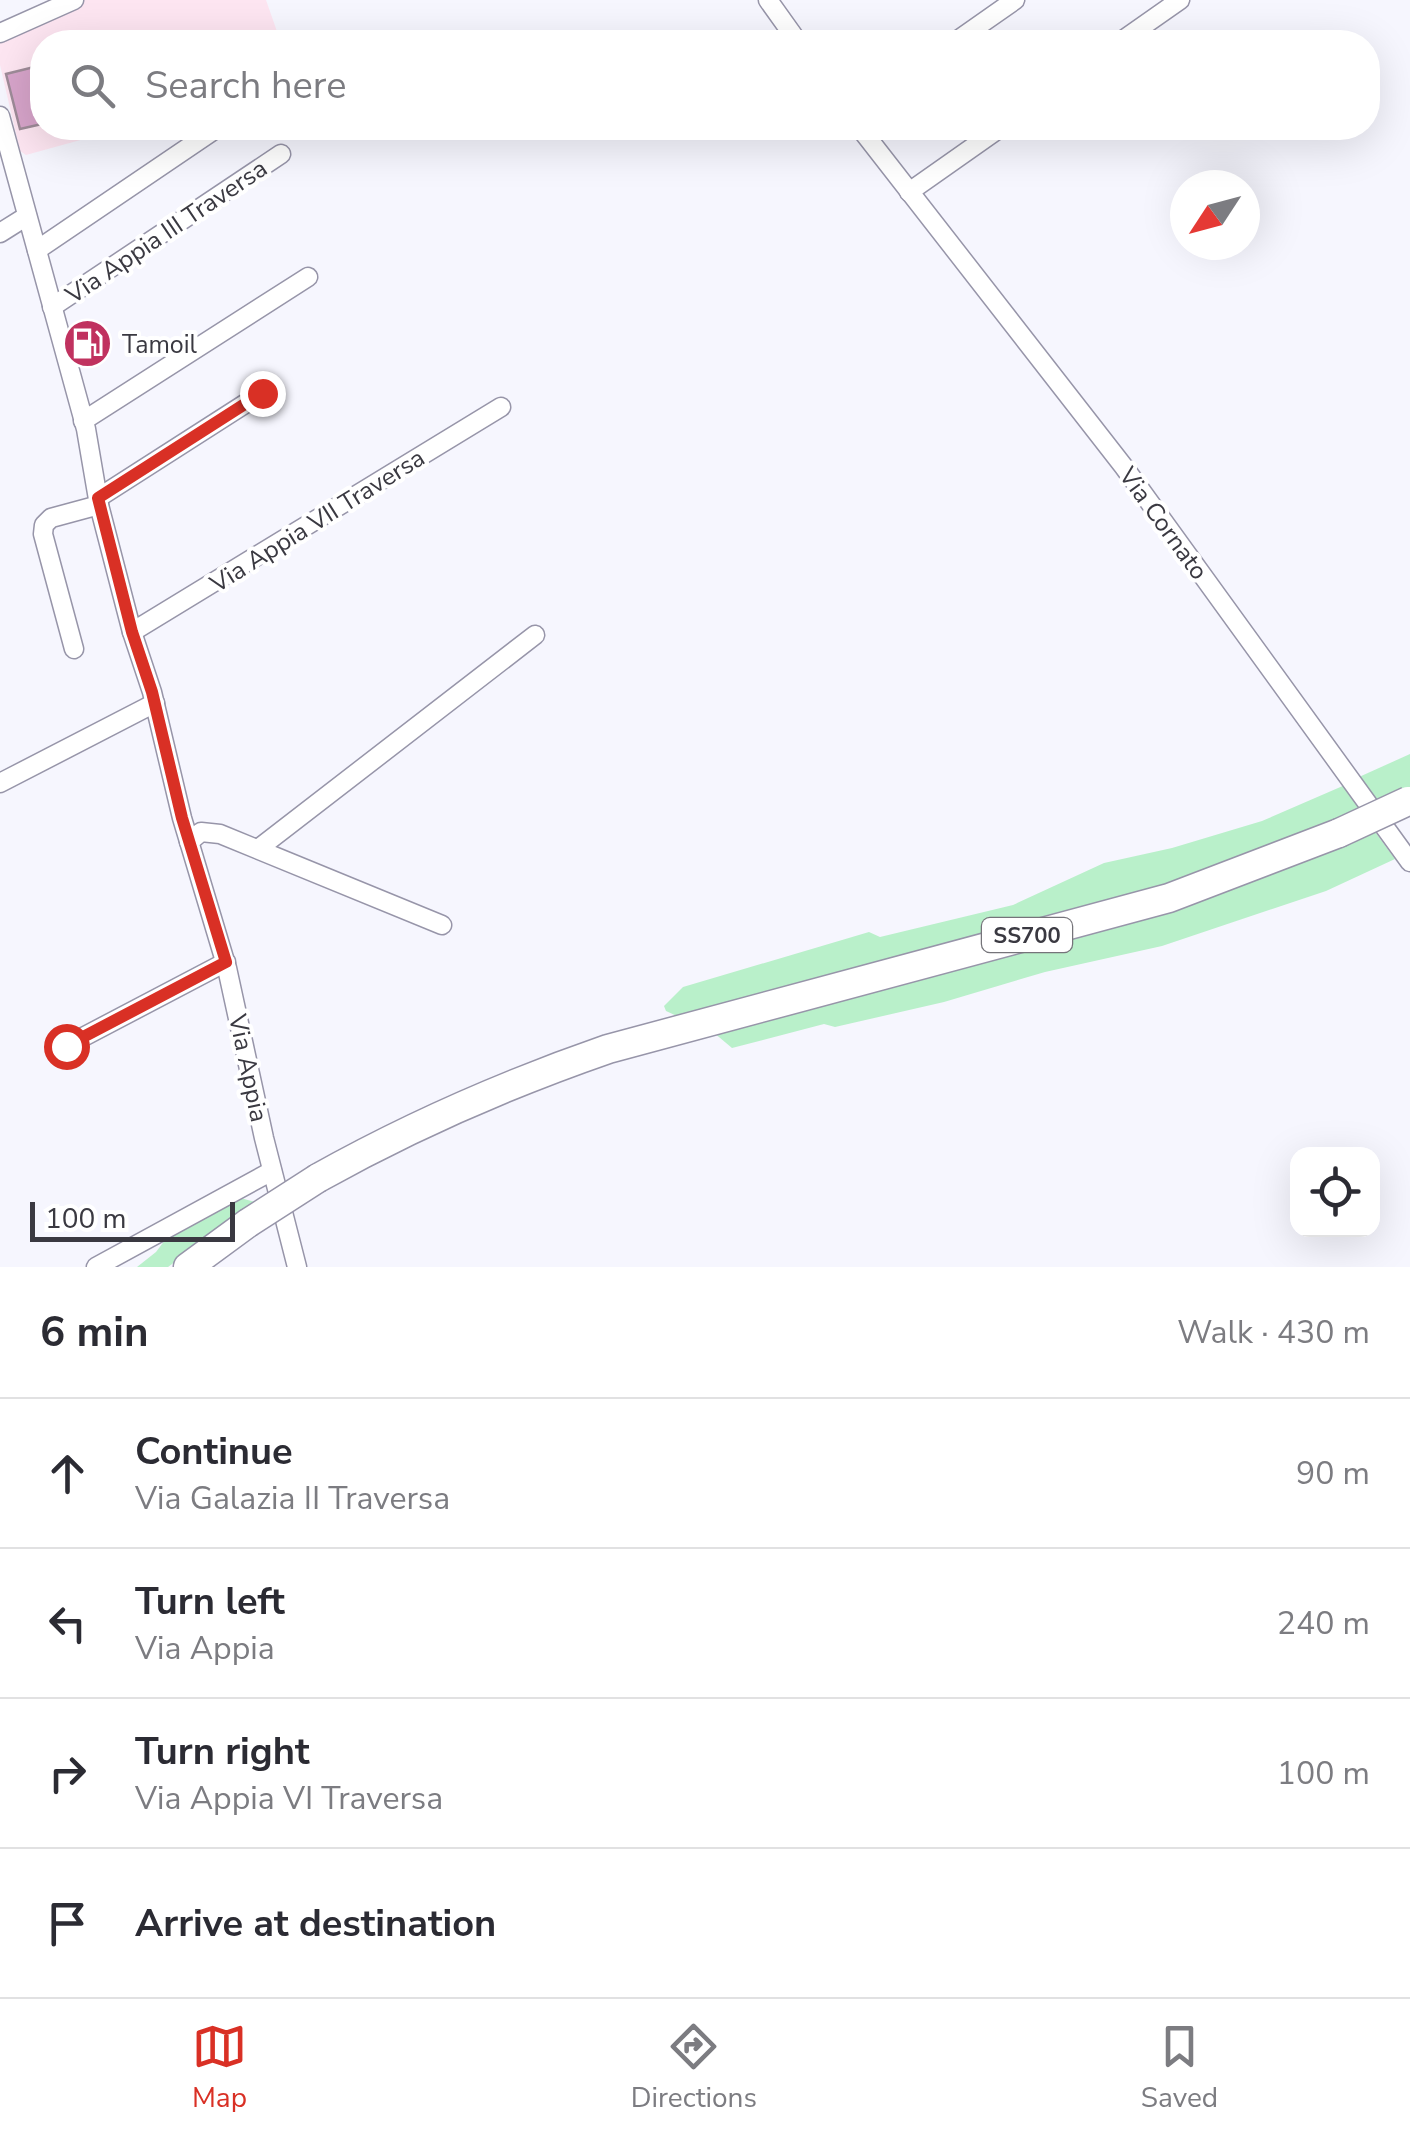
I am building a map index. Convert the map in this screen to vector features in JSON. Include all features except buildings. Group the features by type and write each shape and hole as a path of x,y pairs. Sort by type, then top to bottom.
{"highway":[{"name":"SS700","path":"188,1267 318,1178 411,1128 518,1080 709,1020 1169,898 1339,834 1409,800"}],"street":[{"path":"0,32 74,0"},
{"path":"768,0 789,30"},
{"path":"972,30 1015,0"},
{"path":"1137,30 1180,0"},
{"name":"Via Appia","path":"0,116 84,421 99,501 132,632 226,962 297,1267"},
{"path":"37,250 199,140"},
{"name":"Via Cornato","path":"869,140 1124,468 1410,862"},
{"path":"909,192 983,140"},
{"name":"Via Appia III Traversa","path":"52,307 280,154"},
{"path":"0,234 26,216"},
{"path":"84,421 308,277"},
{"path":"74,649 43,534 44,525 51,518 99,501 262,393"},
{"name":"Via Appia VII Traversa","path":"132,632 501,407"},
{"path":"258,849 534,635"},
{"path":"0,784 154,703"},
{"path":"190,842 201,832 220,834 442,925"},
{"path":"66,1046 226,962"},
{"path":"96,1267 272,1170"}],"shaded area":[{"path":"83,0 266,0 276,30 30,30 30,140 80,140 26,155 20,151 0,65 0,37"}],"green space":[{"path":"1410,754 1410,787 1376,803 1359,777"},
{"path":"1345,785 1361,810 1290,842 1169,883 679,1017 664,1006 683,987 869,932 880,937 1013,905 1104,863 1262,821"},
{"path":"1373,829 1395,859 1326,891 1162,946 1045,972 944,1002 835,1027 824,1024 732,1048 713,1032"},
{"path":"237,1197 255,1202 168,1267 137,1267 168,1236"}],"place":[{"name":"Tamoil","path":"87,344"}],"route":[{"path":"66,1046 226,962 182,818 98,498 262,393"}]}
